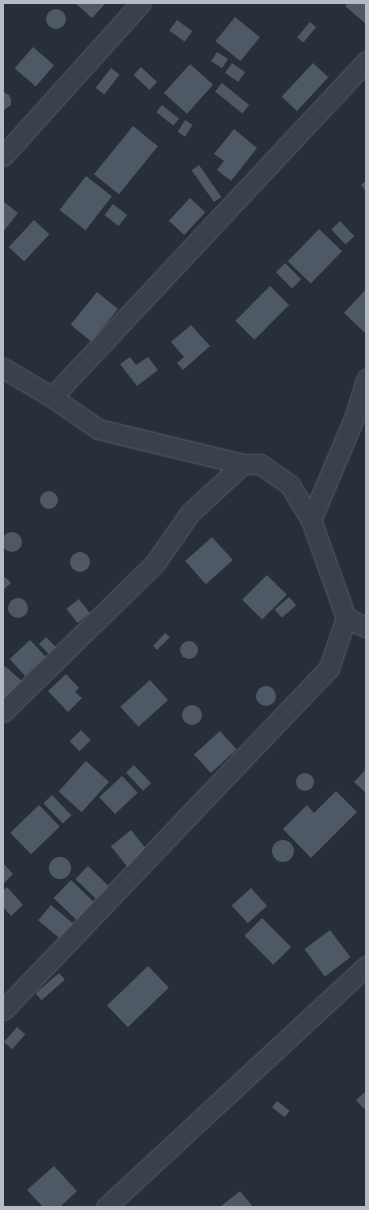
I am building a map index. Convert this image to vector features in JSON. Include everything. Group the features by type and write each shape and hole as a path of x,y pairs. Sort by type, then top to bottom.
{"street":[{"path":"3,156 141,3"},
{"path":"52,397 366,61"},
{"path":"3,368 52,397 98,430 243,464 260,464 290,485 311,520 346,618 330,668 3,1010"},
{"path":"311,520 355,416 366,379"},
{"path":"3,712 155,563 190,513 243,464"},
{"path":"346,618 366,627"},
{"path":"106,1207 366,966"}],"building":[{"path":"75,3 106,3 92,18"},
{"path":"348,3 366,3 366,24 345,6"},
{"path":"56,9 63,12 66,19 63,26 56,29 49,26 46,19 49,12"},
{"path":"235,17 260,37 240,61 215,41"},
{"path":"177,20 192,31 185,42 169,31"},
{"path":"310,22 316,27 303,42 297,37"},
{"path":"33,47 54,65 36,87 15,68"},
{"path":"217,52 228,59 222,68 211,61"},
{"path":"232,63 245,72 238,82 225,73"},
{"path":"313,63 328,77 297,111 282,97"},
{"path":"190,64 213,85 187,114 164,93"},
{"path":"141,67 157,82 150,90 133,75"},
{"path":"111,68 120,75 104,94 96,88"},
{"path":"222,83 249,105 242,114 215,92"},
{"path":"3,92 9,95 11,105 3,111"},
{"path":"162,105 179,119 173,126 156,112"},
{"path":"185,120 193,125 185,137 178,132"},
{"path":"133,126 158,146 119,194 94,174"},
{"path":"234,129 257,148 231,181 217,170 224,161 214,154"},
{"path":"199,165 221,197 214,202 192,170"},
{"path":"86,176 112,196 86,230 60,210"},
{"path":"366,181 366,191 361,185"},
{"path":"190,198 205,212 184,235 169,221"},
{"path":"3,201 18,213 3,232"},
{"path":"113,204 127,215 119,226 104,215"},
{"path":"34,220 49,234 24,261 9,247"},
{"path":"340,221 354,236 346,245 331,229"},
{"path":"319,229 342,251 311,284 288,261"},
{"path":"285,263 301,279 292,288 276,272"},
{"path":"270,286 289,305 254,340 235,321"},
{"path":"366,289 366,334 344,313"},
{"path":"97,292 118,309 92,342 71,325"},
{"path":"191,325 210,346 183,370 177,363 184,357 171,342"},
{"path":"130,357 136,365 148,357 158,370 137,386 120,364"},
{"path":"45,491 53,491 58,496 56,507 53,509 45,509 40,504 40,496"},
{"path":"12,532 19,535 22,542 19,549 12,552 5,549 2,542 5,535"},
{"path":"212,537 233,560 206,584 185,561"},
{"path":"80,552 87,555 90,562 87,569 80,572 73,569 70,562 73,555"},
{"path":"267,575 287,595 262,620 242,600"},
{"path":"5,577 11,583 3,590 3,580"},
{"path":"289,597 296,605 282,618 275,609"},
{"path":"18,598 25,601 28,608 25,615 18,618 11,615 8,608 11,601"},
{"path":"79,599 90,613 77,623 66,609"},
{"path":"165,633 170,637 157,650 153,646"},
{"path":"46,637 56,647 49,654 39,644"},
{"path":"30,640 46,657 25,676 10,659"},
{"path":"185,641 193,641 198,646 196,657 193,659 185,659 180,654 180,646"},
{"path":"5,666 23,682 3,701 3,668"},
{"path":"66,674 79,688 75,692 82,698 68,712 48,691"},
{"path":"150,680 168,700 138,727 120,707"},
{"path":"266,686 273,689 276,696 273,703 266,706 259,703 256,696 259,689"},
{"path":"192,705 199,708 202,715 199,722 192,725 185,722 182,715 185,708"},
{"path":"81,730 91,740 80,751 70,741"},
{"path":"220,731 237,750 211,773 194,754"},
{"path":"86,761 109,782 82,812 59,791"},
{"path":"134,765 151,783 143,791 126,773"},
{"path":"366,769 366,793 354,782"},
{"path":"301,773 309,773 314,778 312,789 309,791 301,791 296,786 296,778"},
{"path":"122,776 138,793 115,814 99,797"},
{"path":"336,791 357,812 311,858 283,829 307,805 314,813"},
{"path":"52,795 71,815 63,823 43,803"},
{"path":"39,805 60,827 31,854 10,833"},
{"path":"131,830 148,851 128,867 111,846"},
{"path":"283,840 291,843 294,851 291,859 283,862 275,859 272,851 275,843"},
{"path":"56,857 64,857 71,864 71,872 64,879 56,879 49,872 49,864"},
{"path":"3,863 13,874 3,884"},
{"path":"88,866 111,888 99,901 75,879"},
{"path":"71,880 94,902 77,920 54,898"},
{"path":"7,887 23,905 11,916 3,907 3,891"},
{"path":"251,888 267,906 248,923 232,905"},
{"path":"51,905 74,924 61,940 38,920"},
{"path":"262,918 291,947 273,965 244,936"},
{"path":"330,930 350,957 325,976 304,949"},
{"path":"148,966 169,988 128,1027 107,1006"},
{"path":"59,973 65,980 42,1000 36,993"},
{"path":"17,1027 25,1034 12,1049 4,1042"},
{"path":"366,1091 366,1107 364,1109 356,1100"},
{"path":"277,1101 290,1111 285,1117 272,1107"},
{"path":"54,1166 77,1191 60,1207 43,1207 27,1190"},
{"path":"240,1191 253,1207 220,1207"}]}
